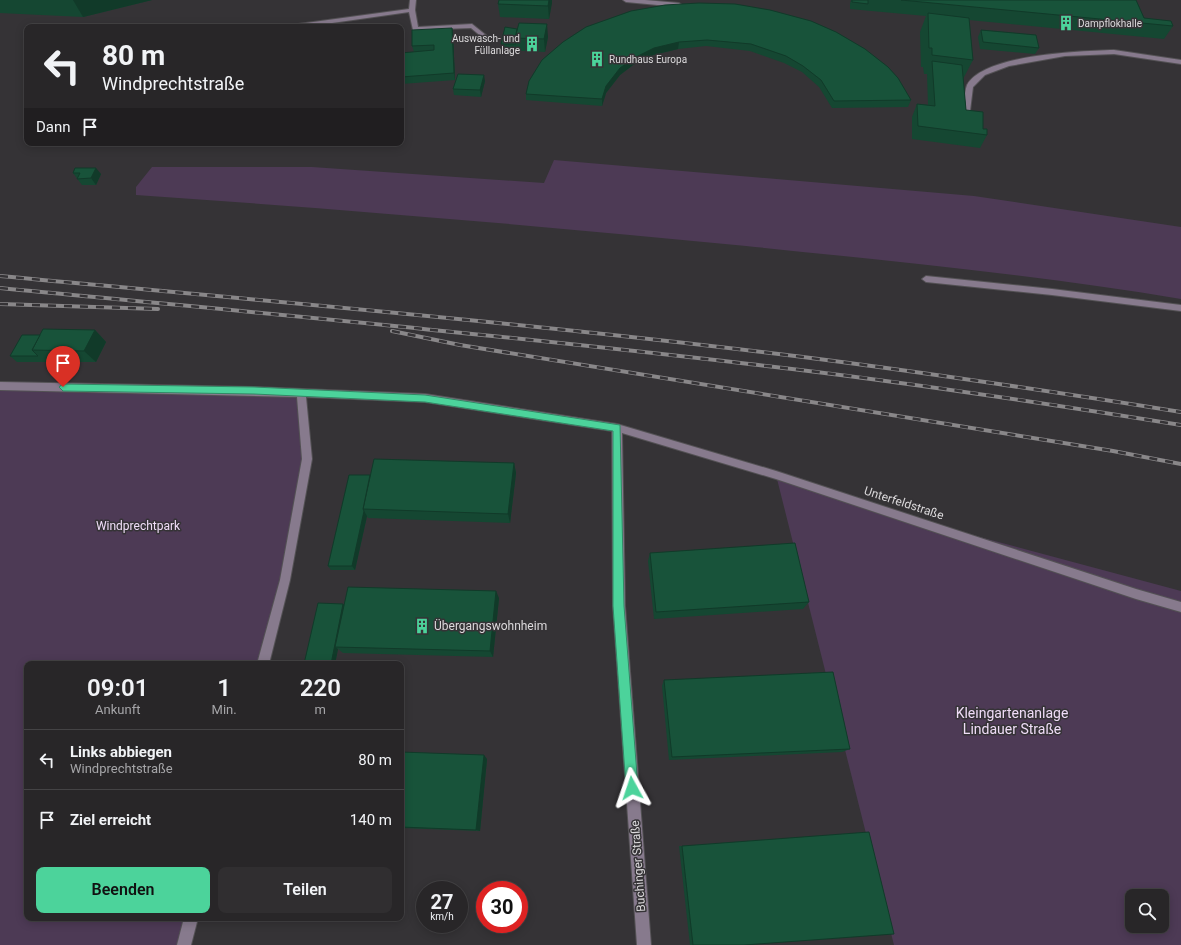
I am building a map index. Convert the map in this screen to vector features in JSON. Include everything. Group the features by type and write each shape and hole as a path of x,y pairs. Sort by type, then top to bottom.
{"street":[{"path":"413,0 412,10 415,29 472,26 484,36"},
{"path":"626,0 679,5"},
{"path":"312,24 412,10"},
{"path":"966,119 970,86 983,74 1007,64 1065,54 1114,52 1181,62"},
{"path":"926,279 1044,291 1181,308"},
{"name":"Unterfeldstraße","path":"0,386 301,393 425,398 617,428 784,478 1136,594 1181,607"},
{"path":"264,661 286,580 307,459 301,393"},
{"name":"Buchinger Straße","path":"617,428 618,606 644,945"},
{"path":"184,945 191,921"}],"green space":[{"path":"554,160 974,196 1181,227 1181,299 1127,290 1018,276 746,246 441,218 136,195 136,187 152,167 312,167 544,183"},
{"name":"Windprechtpark","path":"0,386 301,393 307,459 264,661 24,661 24,921 190,921 184,945 0,945"},
{"name":"Kleingartenanlage Lindauer Straße","path":"776,475 905,517 1181,591 1181,945 894,945"}],"building":[{"path":"499,0 549,0 548,6 498,4"},
{"path":"852,0 868,0 868,4 852,2"},
{"path":"901,0 1136,0 1144,18 1171,21 1173,26"},
{"name":"Rundhaus Europa","path":"699,3 735,4 770,10 811,21 836,32 865,49 888,67 898,78 911,100 834,101 821,80 803,66 786,56 751,44 707,40 679,42 654,48 634,58 620,68 606,86 602,99 526,94 529,81 542,60 563,42 586,27 631,11 665,5"},
{"path":"928,13 969,18 973,60 932,55 932,48 929,48"},
{"path":"519,23 547,24 544,39 515,38"},
{"path":"505,27 517,29 515,38 516,44 501,44"},
{"path":"452,28 454,73 404,77 404,53 434,50 434,45 412,46 412,30"},
{"path":"981,30 1036,35 1039,48 983,42"},
{"path":"932,61 962,65 966,110 983,112 983,129 987,129 987,135 918,126 917,104 935,106"},
{"path":"458,74 484,75 480,90 453,89"},
{"path":"75,168 96,168 91,178 77,179 80,173 73,173"},
{"path":"43,329 95,330 84,351 32,350"},
{"path":"22,335 40,335 32,350 38,356 10,356"},
{"path":"374,459 514,463 508,514 363,509"},
{"path":"349,475 370,475 352,566 328,566"},
{"path":"795,543 809,602 656,612 650,553"},
{"name":"Übergangswohnheim","path":"348,587 496,591 490,651 335,647"},
{"path":"318,603 343,604 332,661 305,661"},
{"path":"833,672 850,749 672,757 664,680"},
{"path":"404,752 484,755 476,830 404,827"},
{"path":"869,832 894,934 744,945 693,945 682,846"}],"railway":[{"path":"0,276 402,314 703,345 898,370 1181,412"},
{"path":"0,288 656,353 803,370 965,392 1181,425"},
{"path":"0,304 158,309"},
{"path":"392,331 460,345 1113,451 1181,464"}],"place":[{"name":"Dampflokhalle","path":"1066,23"},
{"name":"Auswasch- und Füllanlage","path":"532,44"},
{"name":"Rundhaus Europa","path":"597,59"},
{"name":"Übergangswohnheim","path":"422,626"}],"route":[{"path":"63,387 254,391 425,398 517,411 617,428 618,606 632,788"}]}
